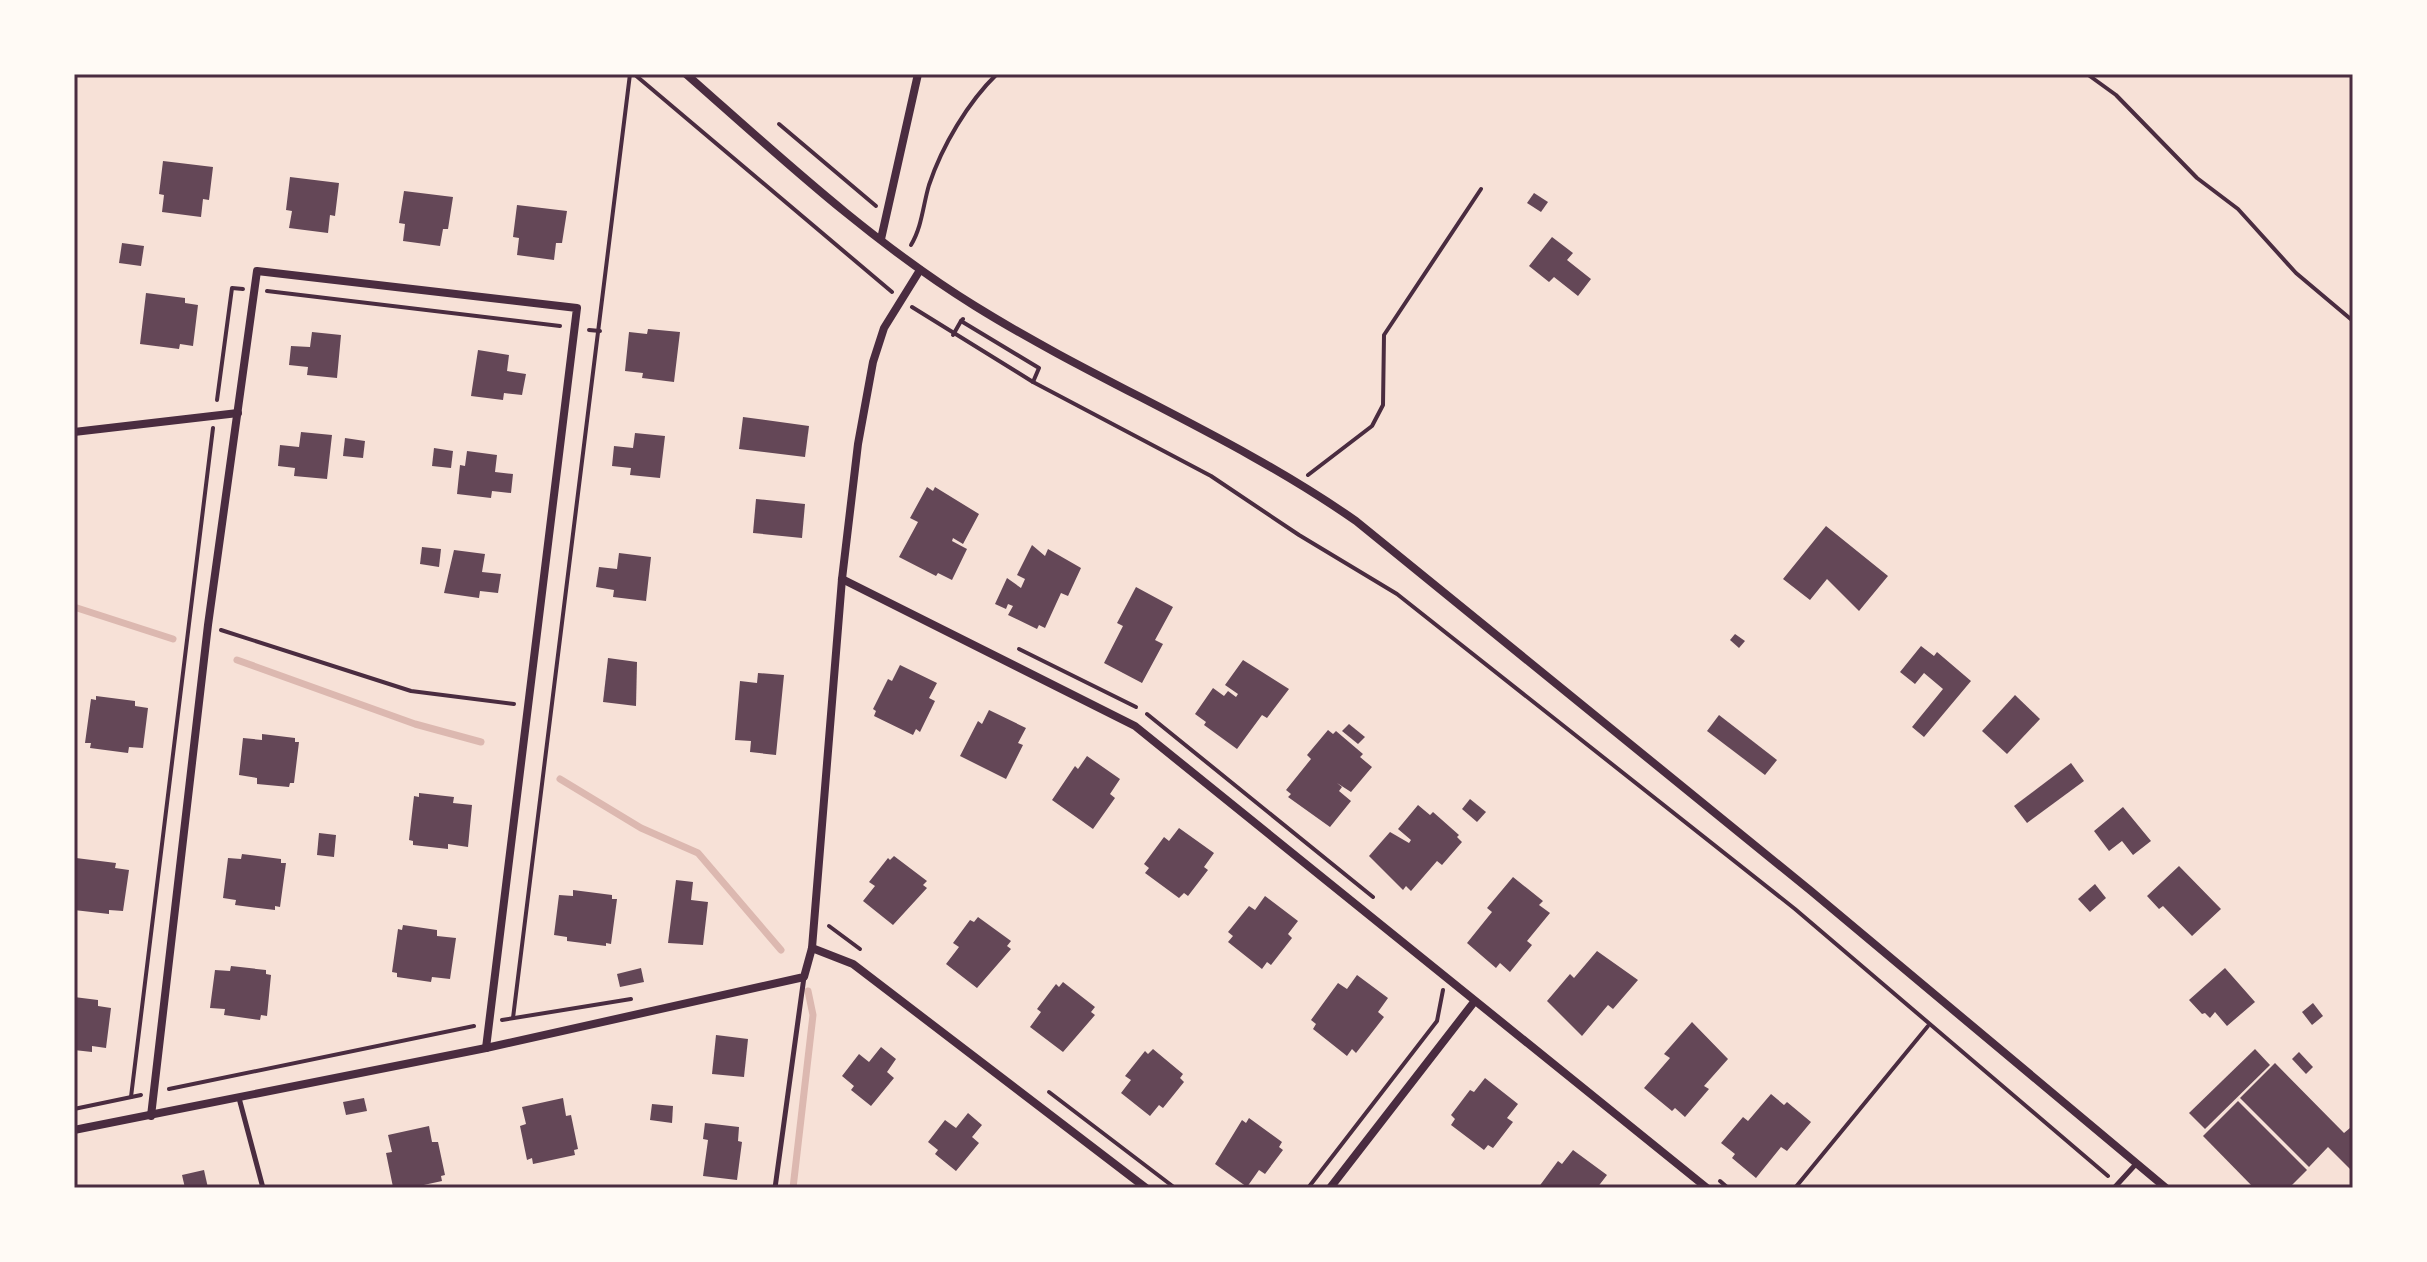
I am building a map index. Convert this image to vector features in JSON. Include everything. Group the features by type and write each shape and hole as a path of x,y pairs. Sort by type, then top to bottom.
{"street":[{"path":"686,74 920,270 1042,346 1300,482 1416,567 2166,1188"},
{"path":"881,239 918,74"},
{"path":"74,1130 486,1048 804,977 812,948 842,579 858,444 873,362 884,328 920,270"},
{"path":"151,1116 208,625 257,271 577,308 486,1048"},
{"path":"74,432 238,413"},
{"path":"842,579 1135,726 1707,1188"},
{"path":"812,948 853,964 1146,1188"},
{"path":"1330,1188 1474,1002"}],"lane":[{"path":"775,1188 804,977"},
{"path":"239,1098 263,1188"},
{"path":"2116,1186 2137,1163"}],"path":[{"path":"632,74 902,301 1033,382 1211,476 1299,535 1397,594 1795,909 2116,1186"},
{"path":"513,1018 632,74"},
{"path":"904,257 917,235 929,183 955,131 982,89 997,74"},
{"path":"2087,74 2116,95 2197,178 2238,209 2296,273 2353,321"},
{"path":"779,124 887,215"},
{"path":"1300,482 1372,426 1383,405 1384,335 1481,189"},
{"path":"131,1097 232,288 600,331"},
{"path":"953,335 962,320 1039,368 1033,382"},
{"path":"190,619 411,691 552,710"},
{"path":"1308,1188 1437,1021 1442,991 1449,981"},
{"path":"74,1109 513,1018 617,998 643,999"},
{"path":"1795,1188 1928,1026"}],"building":[{"path":"163,161 213,167 209,200 203,199 201,217 162,212 164,195 159,194"},
{"path":"290,177 339,183 335,216 330,215 328,233 289,228 292,211 286,210"},
{"path":"404,191 453,197 448,229 443,229 440,246 403,241 405,224 399,223"},
{"path":"1534,193 1548,202 1541,212 1527,203"},
{"path":"517,205 567,211 562,243 556,243 554,260 517,255 519,238 513,237"},
{"path":"1552,237 1573,253 1567,260 1591,279 1578,296 1554,277 1549,282 1529,266"},
{"path":"122,243 144,246 141,266 119,263"},
{"path":"146,293 185,298 185,303 198,305 193,346 180,344 179,349 140,344"},
{"path":"648,329 680,332 674,382 642,378 643,373 625,371 629,332 647,334"},
{"path":"312,332 341,335 337,378 307,375 308,367 289,365 291,346 310,347"},
{"path":"478,350 509,355 507,371 526,374 522,395 504,393 503,400 471,396"},
{"path":"743,417 809,426 805,457 739,449"},
{"path":"301,432 332,435 327,479 294,476 295,468 278,466 280,445 299,447"},
{"path":"635,433 665,436 660,478 630,475 631,468 612,466 614,446 633,448"},
{"path":"345,438 365,441 363,458 343,456"},
{"path":"434,448 453,451 451,468 432,466"},
{"path":"467,451 497,455 495,472 513,474 511,493 492,491 491,498 457,494 460,465 465,466"},
{"path":"927,487 933,491 935,487 979,514 963,544 953,538 952,541 967,549 952,580 938,573 936,576 899,557 918,522 910,518"},
{"path":"756,499 805,504 802,538 753,533"},
{"path":"1826,526 1888,576 1859,611 1827,579 1810,600 1783,579"},
{"path":"1032,545 1045,556 1048,549 1081,568 1068,596 1061,593 1045,628 1039,625 1037,629 1008,615 1013,606 1008,604 1006,609 995,604 1007,578 1021,588 1025,579 1017,575"},
{"path":"422,547 441,549 439,567 420,564"},
{"path":"454,550 485,554 482,572 501,574 498,593 480,591 479,598 444,593"},
{"path":"619,553 651,557 646,601 613,597 614,590 596,587 599,567 617,569"},
{"path":"1136,587 1173,607 1155,640 1163,644 1142,683 1104,663 1123,626 1117,623"},
{"path":"1735,634 1745,641 1739,648 1730,640"},
{"path":"1921,646 1934,656 1937,652 1971,681 1924,737 1912,727 1943,689 1924,673 1915,684 1900,672"},
{"path":"608,658 637,662 636,706 603,702"},
{"path":"1243,660 1289,689 1267,718 1262,715 1237,749 1204,725 1206,722 1195,714 1213,688 1224,696 1228,691 1236,697 1238,694 1225,685"},
{"path":"900,665 937,683 929,698 935,701 920,732 916,729 913,735 874,716 876,711 873,709 888,679 892,681"},
{"path":"758,673 784,675 776,755 750,752 751,741 735,740 740,681 757,683"},
{"path":"2015,695 2040,719 2007,754 1982,731"},
{"path":"96,696 135,701 135,706 148,708 143,748 129,747 128,753 90,748 91,743 85,743 91,699 96,700"},
{"path":"989,710 1026,728 1018,743 1023,745 1006,779 960,756 978,721 982,724"},
{"path":"1719,715 1777,760 1765,775 1707,731"},
{"path":"1349,724 1365,737 1358,744 1342,731"},
{"path":"1328,730 1333,734 1336,731 1363,754 1360,757 1372,767 1351,792 1337,783 1342,787 1339,791 1351,801 1330,827 1288,797 1291,794 1286,790 1311,759 1307,755"},
{"path":"262,734 295,738 295,742 299,742 294,783 290,783 289,787 257,784 257,778 239,775 243,738 262,740"},
{"path":"1087,756 1120,779 1110,794 1115,798 1093,829 1052,800 1075,766 1078,769"},
{"path":"2071,763 2084,781 2027,823 2014,806"},
{"path":"419,793 454,797 453,803 472,805 468,847 448,844 448,849 413,845 413,841 409,840 414,796 419,797"},
{"path":"1470,799 1486,812 1477,822 1462,809"},
{"path":"1418,805 1430,815 1433,812 1459,835 1457,837 1462,842 1442,865 1437,861 1411,891 1406,886 1403,890 1369,856 1390,832 1409,843 1411,840 1398,829"},
{"path":"2123,807 2151,841 2133,855 2122,841 2109,851 2094,831"},
{"path":"1179,828 1214,853 1204,867 1208,870 1188,896 1184,893 1179,898 1145,873 1149,868 1144,864 1164,837 1169,841"},
{"path":"319,833 336,835 334,857 317,855"},
{"path":"242,854 281,859 281,863 286,863 280,907 275,906 275,910 235,905 236,900 223,898 228,858 241,859"},
{"path":"894,856 927,881 923,885 927,888 893,925 863,901 875,886 869,882 888,858 890,860"},
{"path":"76,858 116,863 115,868 129,870 123,911 109,910 109,914 74,910"},
{"path":"2179,866 2221,909 2192,936 2163,906 2159,909 2147,896"},
{"path":"1513,877 1543,901 1539,905 1550,913 1527,941 1532,945 1510,972 1500,963 1496,968 1467,943 1492,912 1487,908"},
{"path":"676,880 693,882 691,900 708,902 703,945 668,943"},
{"path":"2095,884 2106,898 2090,912 2078,899"},
{"path":"573,890 612,895 612,899 617,899 611,944 567,941 567,937 554,935 559,895 573,896"},
{"path":"1265,896 1298,921 1288,934 1292,938 1271,965 1267,962 1262,969 1228,942 1233,936 1228,932 1249,906 1255,910"},
{"path":"978,917 1011,941 1007,946 1011,949 977,988 946,964 959,947 953,943 970,920 974,922"},
{"path":"403,925 437,930 437,936 456,938 450,979 432,977 431,982 397,977 397,973 392,972 398,929 402,930"},
{"path":"1597,951 1638,980 1613,1009 1608,1005 1582,1036 1547,1001 1570,974 1574,978"},
{"path":"231,966 266,970 266,974 271,975 267,1016 261,1015 260,1020 224,1015 225,1009 210,1008 215,970 230,971"},
{"path":"641,968 644,982 620,987 617,974"},
{"path":"2225,968 2255,1002 2227,1026 2215,1012 2210,1018 2189,1000"},
{"path":"1357,975 1388,998 1378,1012 1384,1017 1356,1053 1352,1049 1347,1056 1313,1029 1316,1024 1311,1020 1338,983 1347,989"},
{"path":"1063,982 1095,1007 1091,1012 1095,1015 1063,1052 1030,1027 1041,1012 1037,1009 1056,984 1059,987"},
{"path":"74,997 98,1000 98,1006 111,1008 106,1048 92,1046 92,1052 74,1050"},
{"path":"2313,1003 2323,1016 2312,1025 2302,1012"},
{"path":"1692,1022 1728,1059 1704,1086 1709,1089 1685,1117 1675,1108 1672,1111 1644,1088 1670,1058 1664,1054"},
{"path":"716,1035 748,1039 744,1077 712,1074"},
{"path":"881,1047 896,1059 887,1072 894,1078 871,1106 851,1090 854,1086 842,1076 859,1054 869,1062"},
{"path":"1153,1049 1183,1074 1180,1078 1184,1082 1163,1108 1159,1105 1150,1116 1121,1093 1131,1080 1125,1076 1145,1051 1148,1054"},
{"path":"2255,1049 2270,1065 2205,1129 2189,1113"},
{"path":"2299,1052 2313,1067 2306,1074 2292,1059"},
{"path":"2275,1063 2344,1133 2350,1128 2353,1131 2353,1172 2328,1147 2309,1167 2240,1098"},
{"path":"1485,1078 1518,1104 1507,1118 1513,1122 1493,1148 1488,1145 1484,1150 1451,1125 1455,1119 1451,1115 1470,1090 1474,1092"},
{"path":"1771,1094 1784,1105 1787,1102 1811,1122 1787,1151 1781,1147 1756,1178 1732,1158 1735,1154 1721,1143 1743,1117 1748,1121"},
{"path":"364,1098 367,1111 346,1115 343,1102"},
{"path":"563,1098 566,1116 571,1115 578,1149 574,1150 575,1155 533,1164 532,1158 527,1160 520,1126 526,1124 522,1107"},
{"path":"2238,1101 2307,1170 2289,1188 2254,1188 2203,1136"},
{"path":"652,1104 673,1106 672,1123 650,1120"},
{"path":"968,1113 982,1125 972,1137 979,1143 956,1171 935,1154 938,1150 928,1142 945,1120 956,1128"},
{"path":"1249,1118 1282,1142 1279,1147 1283,1150 1265,1174 1259,1170 1247,1187 1215,1164 1242,1120 1246,1123"},
{"path":"705,1123 739,1127 738,1141 742,1142 737,1180 703,1176 708,1140 703,1139"},
{"path":"429,1126 432,1142 438,1142 445,1175 441,1176 442,1181 410,1188 393,1187 386,1153 392,1152 388,1135"},
{"path":"1573,1150 1607,1175 1597,1188 1538,1188 1558,1161 1562,1164"},
{"path":"204,1170 208,1188 185,1188 182,1175"}],"waterway":[{"path":"74,607 173,639"},
{"path":"237,660 415,724 481,742"},
{"path":"560,779 641,828 698,853 781,950"},
{"path":"793,1188 813,1015 808,991"}]}
